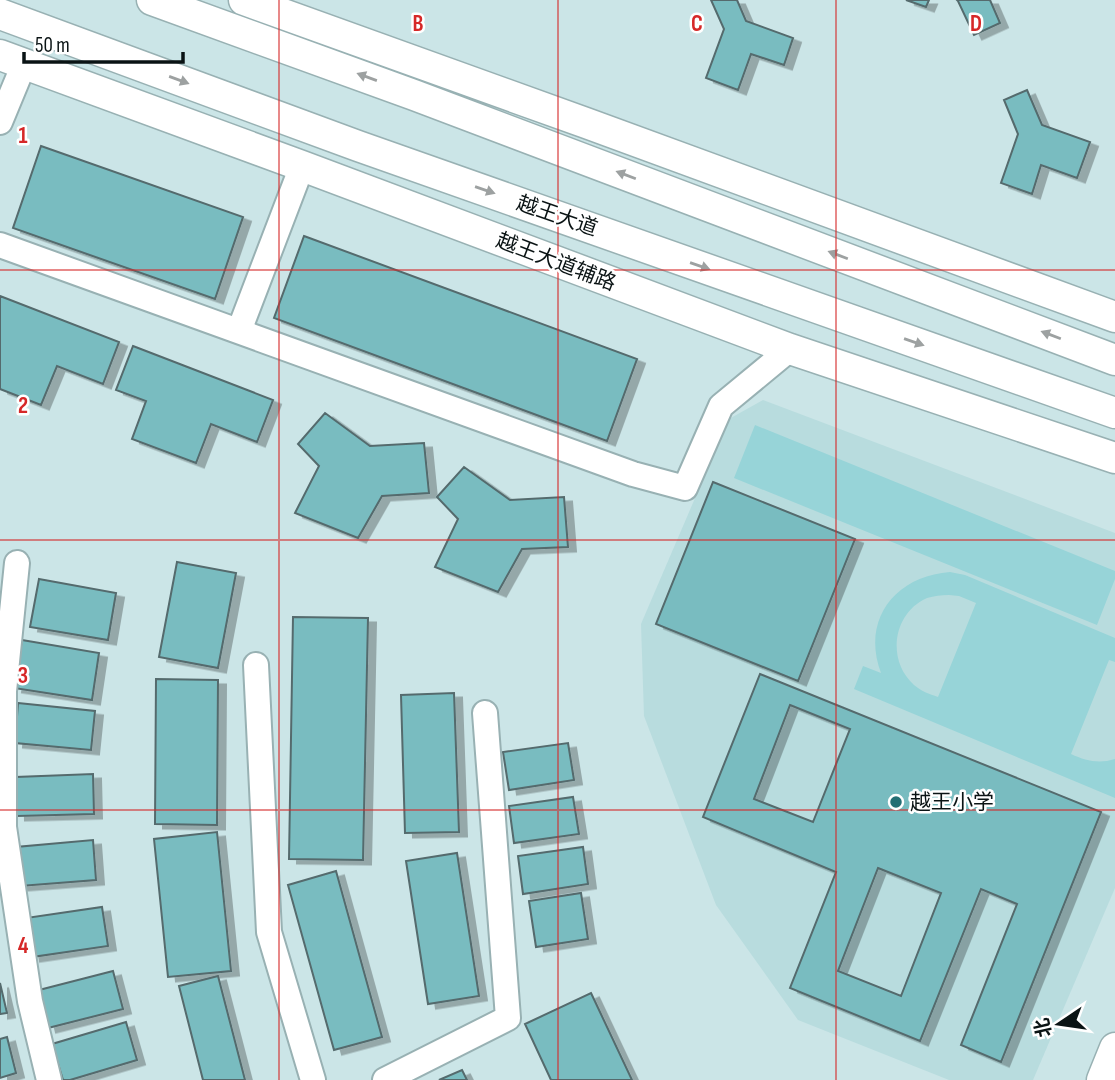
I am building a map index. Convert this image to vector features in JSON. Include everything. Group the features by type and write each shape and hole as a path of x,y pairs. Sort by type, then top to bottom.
{"main road":[{"path":"152,0 414,94 1115,360"},
{"path":"166,0 192,14"},
{"path":"244,0 1115,317"},
{"name":"越王大道","path":"0,14 358,146 1115,413"},
{"name":"越王大道辅路","path":"12,60 790,349 1115,458"},
{"path":"414,94 586,123"},
{"path":"358,146 582,272"},
{"path":"1102,1080 1115,1048"}],"street":[{"path":"0,122 12,60"},
{"path":"239,331 302,166"},
{"path":"0,245 633,474 685,488 721,405 790,349"},
{"path":"18,563 4,691 4,828 30,1001 49,1080"},
{"path":"256,664 269,932 313,1080"},
{"path":"385,1080 508,1018 485,713"}],"shaded area":[{"name":"越王小学","path":"763,400 1115,533 1115,888 1033,1080 949,1080 798,1020 716,905 644,716 641,624 729,419"},
{"path":"755,425 1115,571 1115,579 1097,625 734,478"},
{"path":"950,572 965,575 1115,638 1115,662 1109,660 1071,754 1093,761 1115,759 1115,798 854,689 863,666 881,673 876,654 876,635 887,604 913,582 930,575","holes":["959,596 976,603 938,697 917,687 905,675 899,663 897,638 907,614 916,605 927,598"]}],"building":[{"path":"711,0 737,0 746,21 793,38 784,65 751,54 738,90 706,78 724,29"},
{"path":"906,0 929,0 926,7"},
{"path":"957,0 990,0 1000,23 974,35"},
{"path":"1027,90 1042,125 1090,142 1077,178 1041,165 1032,194 1001,183 1018,134 1004,100"},
{"path":"41,146 243,217 215,299 13,228"},
{"path":"304,236 637,359 607,441 274,318"},
{"path":"0,296 119,342 103,384 57,366 41,405 0,389"},
{"path":"133,346 273,400 257,442 211,424 196,463 132,439 146,401 116,390"},
{"path":"325,413 370,446 424,443 429,493 382,496 358,538 295,513 319,466 298,444"},
{"path":"464,467 510,500 564,497 568,547 522,549 498,592 435,567 458,519 437,497"},
{"path":"713,482 855,539 798,681 656,624"},
{"path":"177,562 236,573 218,668 159,657"},
{"path":"39,579 116,593 108,640 30,627"},
{"path":"293,617 368,618 363,860 289,859"},
{"path":"22,640 99,653 92,700 14,688"},
{"path":"760,674 1101,812 1001,1062 961,1045 1017,904 981,889 920,1041 790,988 836,872 703,817","holes":["790,705 850,729 813,822 754,799","878,868 941,893 901,996 838,971"]},
{"path":"156,679 218,680 217,825 155,824"},
{"path":"454,693 459,832 405,833 401,695"},
{"path":"18,703 95,711 91,750 15,743"},
{"path":"568,743 574,780 509,790 503,752"},
{"path":"93,774 94,814 17,816 16,777"},
{"path":"573,797 579,834 514,843 509,806"},
{"path":"217,832 231,971 168,977 154,839"},
{"path":"93,840 96,880 20,886 16,847"},
{"path":"583,847 588,884 523,894 518,856"},
{"path":"457,853 479,996 428,1004 406,861"},
{"path":"336,871 382,1037 334,1050 288,885"},
{"path":"581,893 588,939 536,947 529,901"},
{"path":"102,907 108,946 32,957 26,918"},
{"path":"113,971 123,1009 48,1028 39,990"},
{"path":"218,976 245,1080 203,1080 179,986"},
{"path":"0,983 7,1013 0,1014"},
{"path":"591,993 632,1080 551,1080 525,1024"},
{"path":"126,1022 137,1060 63,1080 52,1044"},
{"path":"7,1037 16,1073 0,1078 0,1039"},
{"path":"462,1070 467,1080 439,1080"}],"place":[{"name":"越王小学","path":"896,802"}]}
